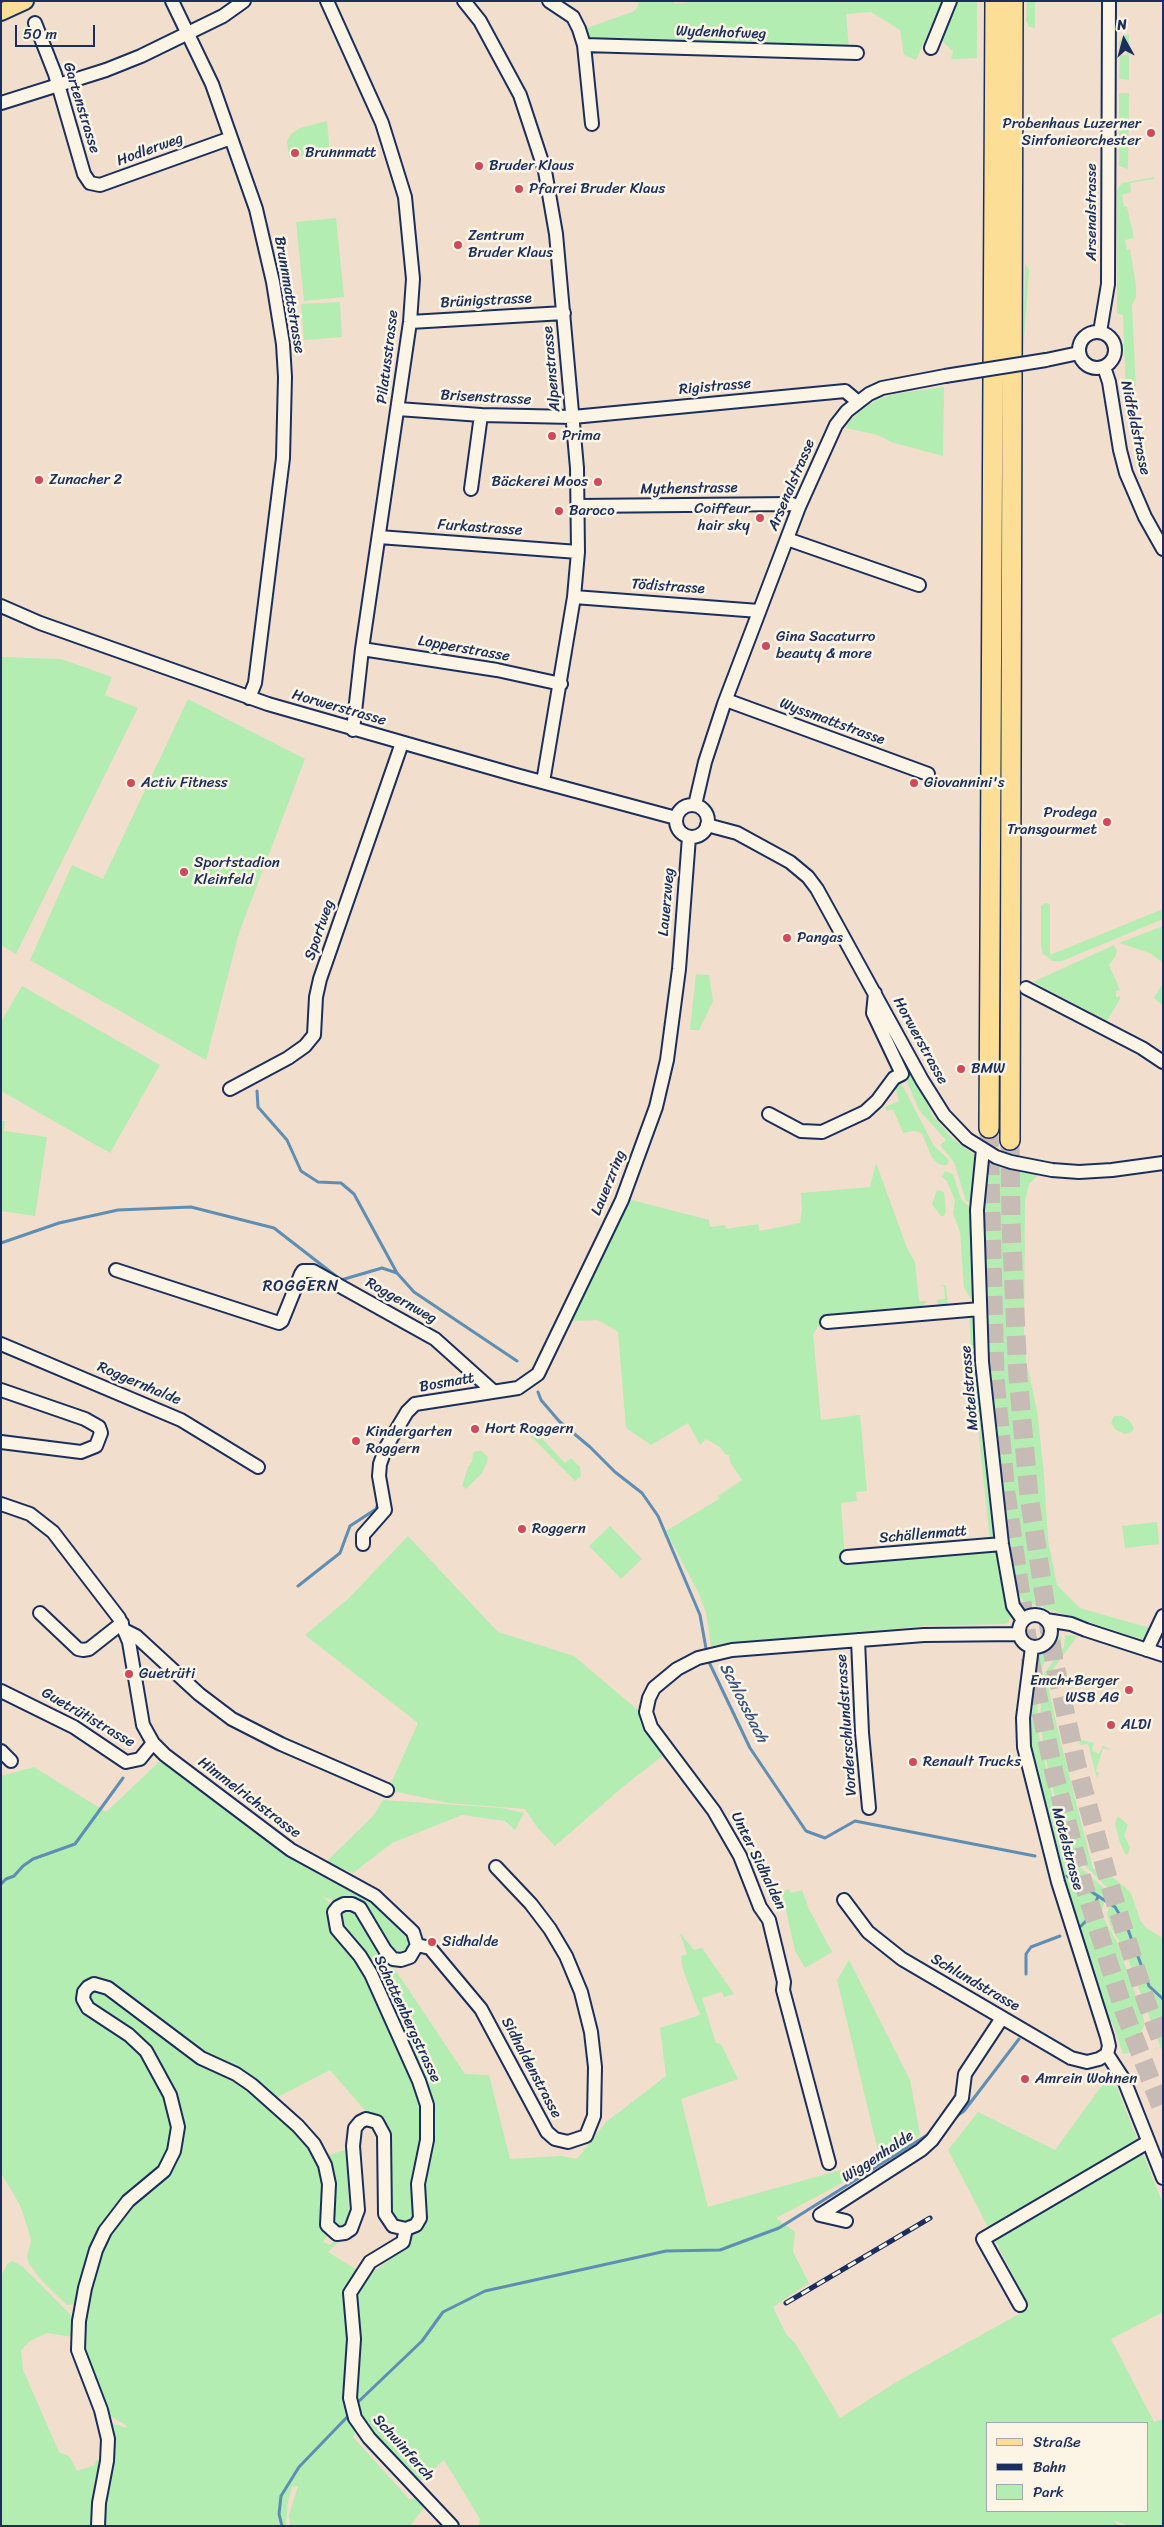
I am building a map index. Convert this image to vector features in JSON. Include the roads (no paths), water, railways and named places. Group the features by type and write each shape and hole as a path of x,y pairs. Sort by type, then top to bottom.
{"highway":[{"path":"989,1128 994,1"},
{"path":"1010,1140 1014,4"}],"main road":[{"path":"1,12 25,1"}],"street":[{"name":"Brunnmattstrasse","path":"172,1 212,84 256,209 273,282 285,377 285,429 275,524 255,683 249,698"},
{"path":"1,102 106,70 223,16 244,1"},
{"name":"Pilatusstrasse","path":"327,1 382,123 404,197 412,279 410,322 362,649 353,730"},
{"name":"Alpenstrasse","path":"464,1 480,21 520,95 546,171 553,212 564,313 573,417 578,506 578,552 574,597 561,684 543,782"},
{"path":"549,1 573,17 584,45 592,124"},
{"path":"931,48 950,1"},
{"name":"Arsenalstrasse","path":"1100,332 1108,284 1108,1"},
{"name":"Gartenstrasse","path":"35,23 58,85 84,174"},
{"name":"Wydenhofweg","path":"584,45 857,53"},
{"name":"Hodlerweg","path":"84,174 90,183 100,185 231,138"},
{"name":"Brünigstrasse","path":"410,322 564,313"},
{"path":"1100,332 1110,337 1115,346 1112,361 1104,367 1088,366 1079,353 1083,339 1090,333 1100,332"},
{"name":"Arsenalstrasse","path":"694,806 705,762 759,611 799,507 836,424 857,401 882,388 1079,353"},
{"name":"Nidfeldstrasse","path":"1104,367 1109,382 1118,441 1126,473 1145,517 1163,549"},
{"name":"Rigistrasse","path":"573,417 845,391 857,401"},
{"name":"Brisenstrasse","path":"398,410 481,415 573,417"},
{"path":"471,489 481,415"},
{"name":"Mythenstrasse","path":"578,506 792,504 799,507"},
{"name":"Furkastrasse","path":"379,538 578,552"},
{"path":"787,538 919,585"},
{"name":"Tödistrasse","path":"574,597 759,611"},
{"name":"Horwerstrasse","path":"1,606 40,623 249,698 353,730 676,818"},
{"name":"Lopperstrasse","path":"362,649 497,670 561,684"},
{"name":"Wyssmattstrasse","path":"726,700 928,774"},
{"name":"Sportweg","path":"230,1089 288,1058 305,1046 314,1035 316,998 320,979 402,743"},
{"path":"694,806 705,812 707,825 702,833 689,837 678,829 676,818 681,809 694,806"},
{"name":"Horwerstrasse","path":"707,825 737,833 790,862 808,877 817,889 944,1115 967,1139 1011,1162 1052,1170 1079,1172 1112,1170 1163,1162"},
{"name":"Lauerzweg","path":"679,969 689,837"},
{"name":"Lauerzring","path":"493,1391 518,1388 538,1374 625,1192 656,1107 672,1033 679,969"},
{"path":"1026,988 1142,1048 1163,1062"},
{"path":"769,1114 801,1131 822,1132 865,1112 877,1101 894,1078 902,1074 876,1019 873,1003 875,993"},
{"name":"Motelstrasse","path":"983,1149 977,1210 982,1362 1002,1544 1014,1606 1023,1620"},
{"name":"Roggernweg","path":"116,1270 279,1324 282,1321 301,1274 304,1270 313,1271 435,1339 493,1391"},
{"path":"827,1322 980,1308"},
{"name":"Roggernhalde","path":"1,1344 181,1420 258,1467"},
{"path":"1,1390 85,1419 94,1423 100,1433 96,1446 81,1452 1,1442"},
{"name":"Bosmatt","path":"363,1544 363,1535 385,1510 379,1476 380,1464 386,1447 407,1412 415,1404 493,1391"},
{"name":"Himmelrichstrasse","path":"1,1504 30,1514 53,1532 124,1627 199,1694 232,1719 281,1744 387,1790"},
{"name":"Schällenmatt","path":"847,1557 1002,1544"},
{"path":"40,1613 78,1649 83,1650 88,1649 124,1627"},
{"path":"1046,1620 1050,1634 1044,1644 1032,1647 1021,1640 1019,1634 1023,1620 1037,1616 1046,1620 1058,1620 1163,1655"},
{"path":"1148,1650 1163,1616"},
{"name":"Himmelrichstrasse","path":"124,1627 143,1725 153,1743 165,1756 291,1850 374,1896 412,1932 417,1945"},
{"path":"1050,1634 1086,1630"},
{"name":"Vorderschlundstrasse","path":"707,1655 755,1647 924,1635 1019,1634"},
{"name":"Vorderschlundstrasse","path":"858,1640 862,1733 870,1808"},
{"name":"Motelstrasse","path":"1032,1647 1022,1718 1024,1747 1058,1882 1107,2037 1109,2046 1107,2054"},
{"name":"Unter Sidhalden","path":"707,1655 672,1672 654,1688 647,1704 648,1719 660,1739 714,1811 740,1856 760,1907 769,1920 784,1982 783,1990 829,2163"},
{"name":"Guetrütistrasse","path":"1,1691 74,1727 122,1761 138,1760 153,1743"},
{"path":"1,1751 11,1761"},
{"name":"Sidhaldenstrasse","path":"417,1945 430,1948 481,2009 547,2132 555,2139 568,2142 586,2136 594,2116 596,2067 591,2032 581,1992 566,1956 550,1929 531,1904 496,1867"},
{"name":"Schlundstrasse","path":"844,1900 868,1932 897,1957 1077,2061 1093,2061 1107,2054"},
{"name":"Schattenbergstrasse","path":"406,2229 416,2225 420,2218 418,2179 427,2140 427,2104 420,2080 371,1974 360,1956 336,1929 334,1912 344,1904 352,1904 360,1908 381,1945 393,1958 401,1960 410,1956 417,1945"},
{"path":"98,2526 98,2512 107,2461 108,2439 101,2410 78,2350 79,2321 84,2288 92,2261 105,2231 128,2201 164,2171 174,2151 178,2127 170,2095 150,2058 136,2040 88,2008 83,1999 88,1986 96,1984 108,1988 201,2058 236,2074 252,2085 298,2126 314,2144 325,2165 329,2184 327,2225 337,2234 345,2233 352,2229 358,2210 353,2156 355,2128 366,2119 377,2122 384,2134 385,2214 392,2226 406,2229"},
{"name":"Wiggenhalde","path":"846,2221 820,2215 921,2150 938,2132 962,2098 964,2074 1002,2018"},
{"path":"1107,2054 1124,2080 1163,2178"},
{"path":"1020,2305 983,2239 1148,2142"},
{"name":"Schwinferch","path":"406,2229 403,2242 370,2262 350,2293 354,2339 350,2398 355,2418 365,2433 452,2526"}],"waterway":[{"path":"257,1091 258,1107 287,1140 301,1171 318,1182 341,1183 354,1194 397,1273"},
{"path":"1,1243 59,1223 118,1210 191,1207 274,1228 341,1280 382,1268 397,1273 414,1292 517,1361"},
{"name":"Schlossbach","path":"538,1392 541,1400 559,1421 590,1447 615,1472 642,1493 658,1516 700,1615 707,1654"},
{"path":"298,1586 340,1553 350,1526 376,1509 379,1501"},
{"name":"Schlossbach","path":"708,1660 750,1748 806,1831 825,1838 855,1821 1035,1856"},
{"path":"1,1884 6,1879 14,1876 33,1859 75,1844 123,1778"},
{"path":"1067,1876 1115,1907 1127,1927 1149,1986 1163,1999"},
{"path":"1081,1926 1092,1915 1098,1896"},
{"path":"1026,1974 1026,1954 1031,1947 1060,1936"},
{"path":"954,2118 964,2111 1019,2039"},
{"path":"356,2404 422,2341 443,2312 485,2291 666,2251 720,2250 779,2228 932,2132"},
{"path":"282,2526 279,2514 281,2496 299,2467 351,2413"}],"tunnel":[{"path":"989,1128 995,1378 1006,1493 1031,1664 1054,1773 1082,1879 1124,2011 1163,2112"},
{"path":"1010,1140 1011,1224 1018,1377 1029,1496 1054,1661 1077,1766 1109,1882 1147,2004 1163,2046"}],"railway":[{"path":"786,2303 930,2218"}],"place":[{"name":"Probenhaus Luzerner Sinfonieorchester","path":"1151,133"},
{"name":"Brunnmatt","path":"295,153"},
{"name":"Bruder Klaus","path":"479,166"},
{"name":"Pfarrei Bruder Klaus","path":"519,189"},
{"name":"Zentrum Bruder Klaus","path":"458,245"},
{"name":"Prima","path":"552,436"},
{"name":"Zunacher 2","path":"39,480"},
{"name":"Bäckerei Moos","path":"598,482"},
{"name":"Baroco","path":"559,511"},
{"name":"Coiffeur hair sky","path":"760,518"},
{"name":"Gina Sacaturro beauty & more","path":"766,646"},
{"name":"Activ Fitness","path":"131,783"},
{"name":"Giovannini's","path":"914,783"},
{"name":"Prodega Transgourmet","path":"1107,822"},
{"name":"Sportstadion Kleinfeld","path":"184,872"},
{"name":"Pangas","path":"787,938"},
{"name":"BMW","path":"961,1069"},
{"name":"Hort Roggern","path":"475,1429"},
{"name":"Kindergarten Roggern","path":"356,1441"},
{"name":"Roggern","path":"522,1529"},
{"name":"Guetrüti","path":"129,1674"},
{"name":"Emch+Berger WSB AG","path":"1129,1690"},
{"name":"ALDI","path":"1111,1725"},
{"name":"Renault Trucks","path":"913,1762"},
{"name":"Sidhalde","path":"432,1942"},
{"name":"Amrein Wohnen","path":"1025,2079"}],"district":[{"name":"ROGGERN","path":"301,1287"}]}
